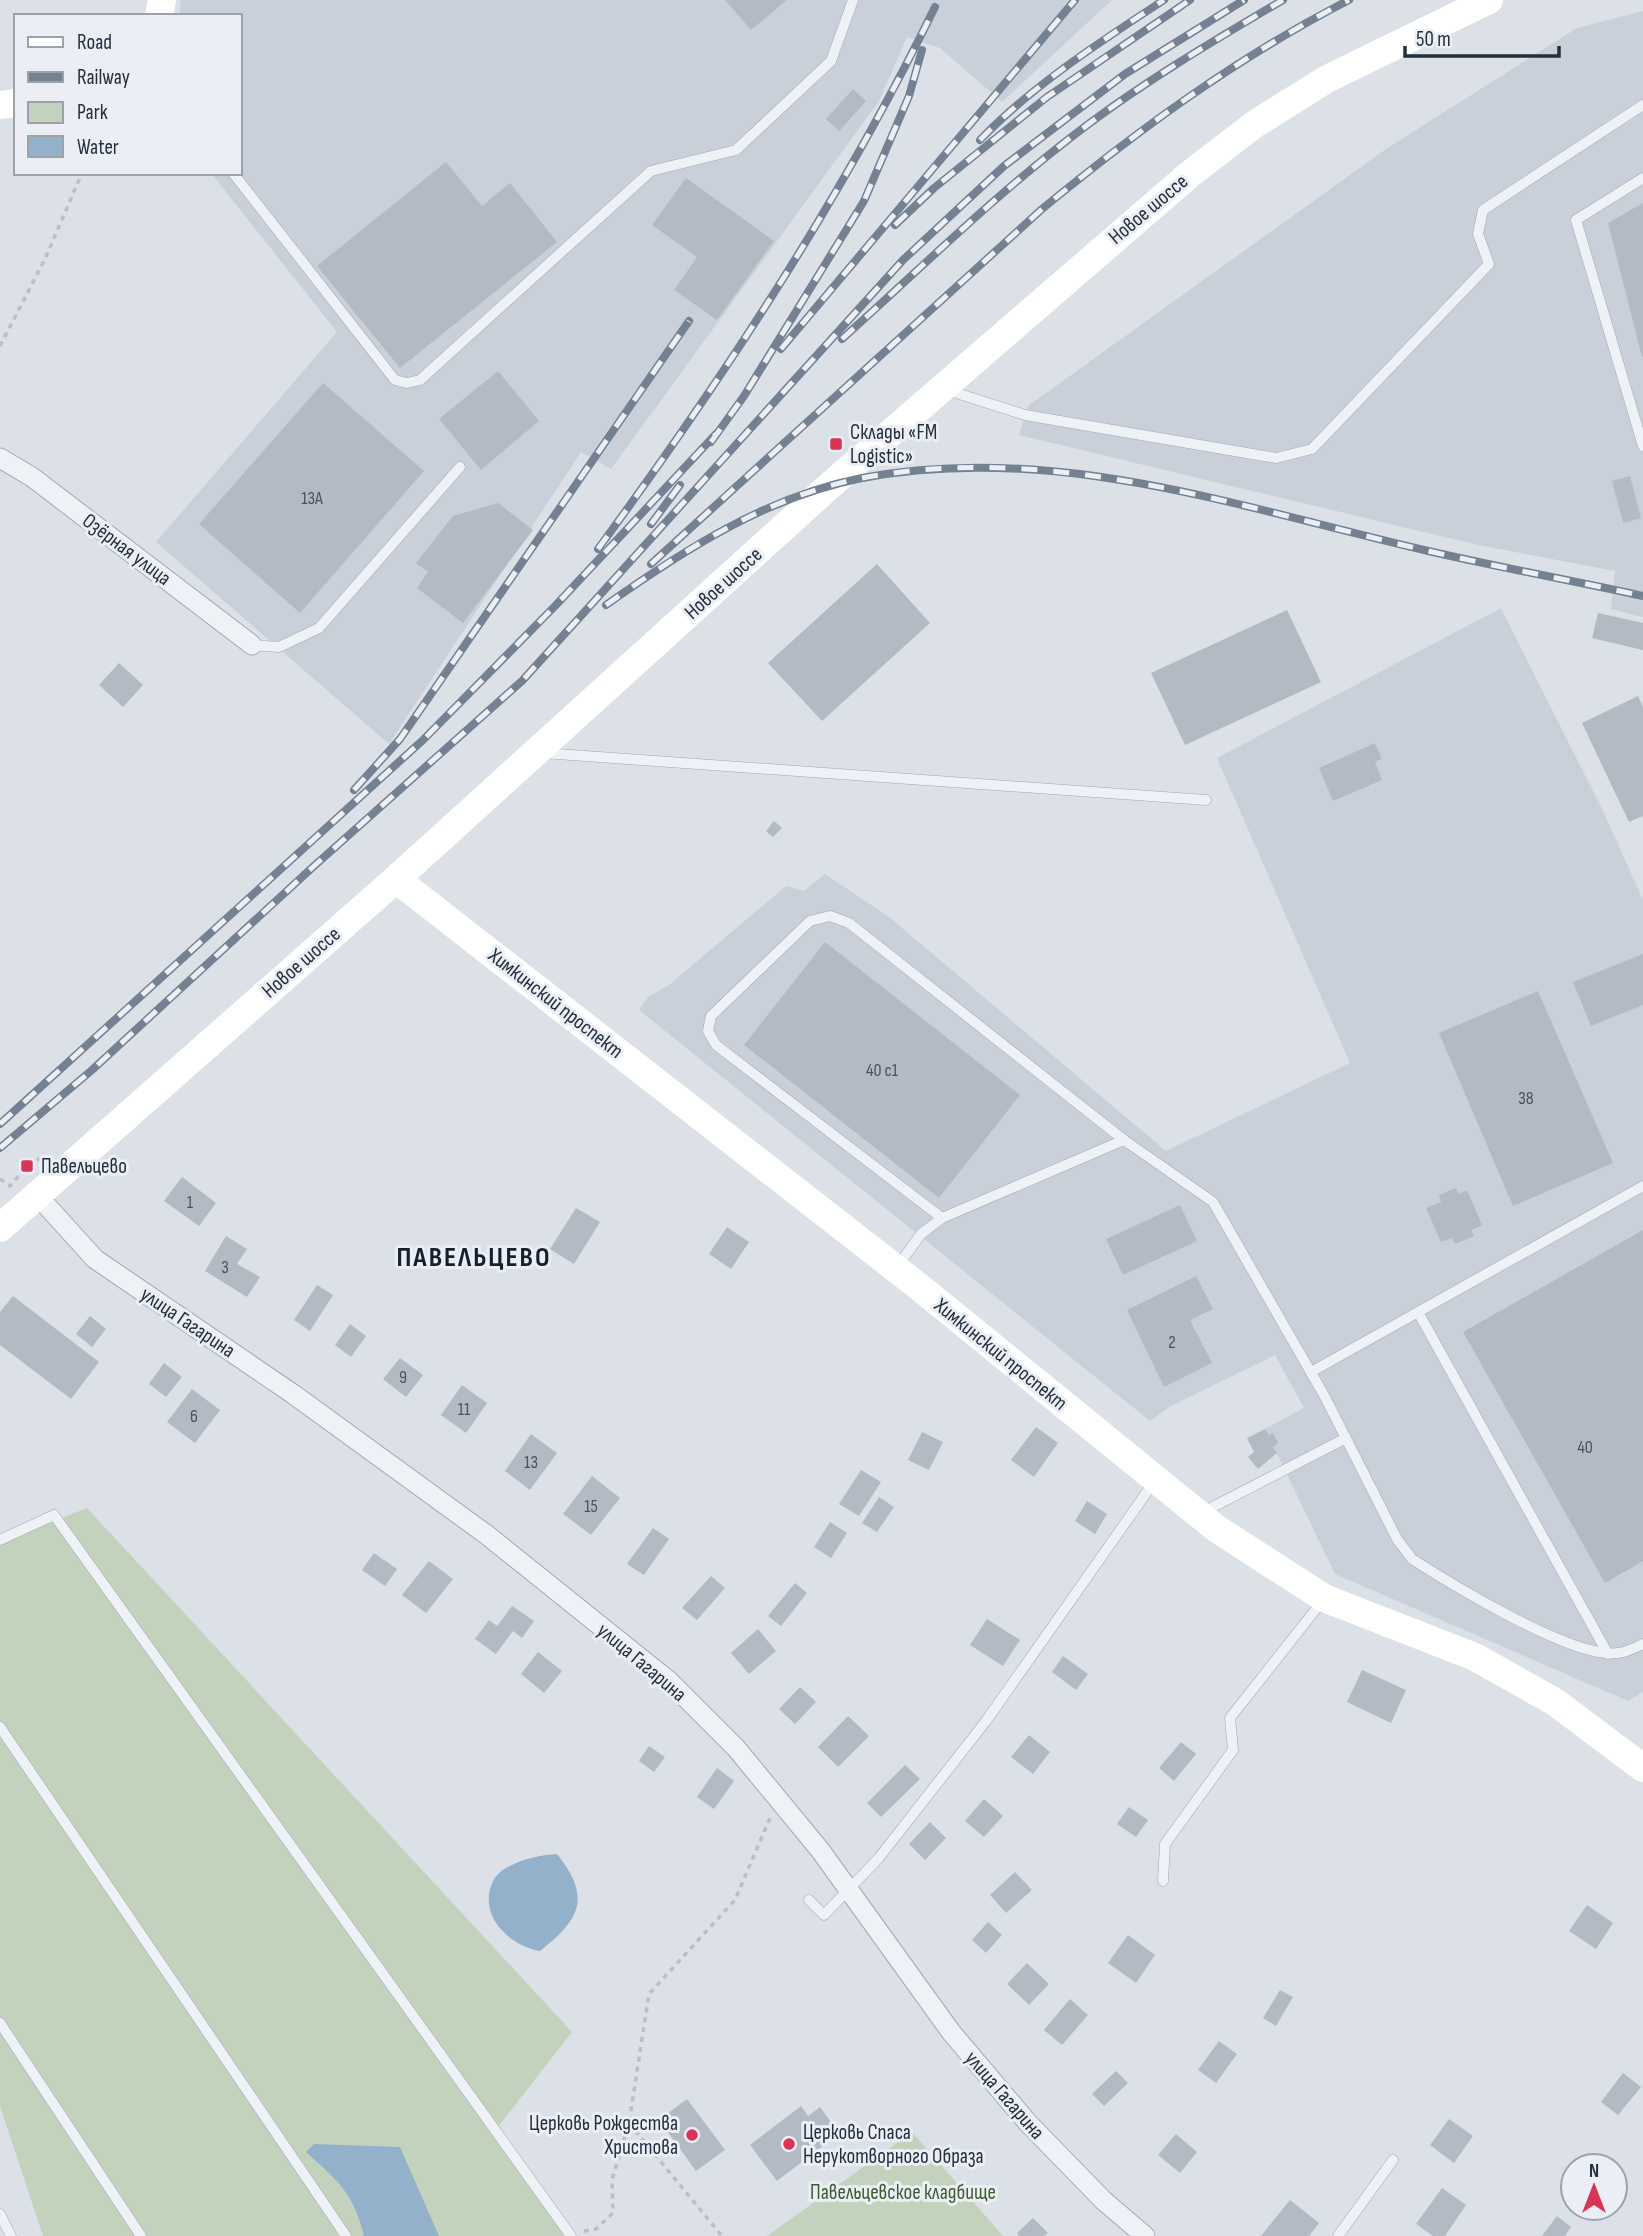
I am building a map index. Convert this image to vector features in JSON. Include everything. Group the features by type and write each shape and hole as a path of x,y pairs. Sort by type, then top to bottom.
{"main road":[{"name":"Новое шоссе","path":"0,1228 396,878 942,387 1112,239 1255,124 1327,79 1489,0"},
{"name":"Химкинский проспект","path":"396,878 896,1269 1199,1514 1269,1565 1324,1598 1475,1657 1555,1702 1643,1768"}],"street":[{"name":"Озёрная улица","path":"0,458 32,477 252,645"},
{"name":"улица Гагарина","path":"37,1195 95,1259 293,1394 487,1535 669,1681 736,1748 848,1890 951,2032 1019,2113 1104,2201 1145,2236"}],"lane":[{"path":"235,175 395,380 407,383 420,380 651,171 736,150 831,61 853,0"},
{"path":"942,387 1025,415 1276,458 1312,449 1489,264 1478,234 1483,210 1643,105"},
{"path":"1643,178 1576,220 1643,446"},
{"path":"252,645 279,647 319,628 460,467"},
{"path":"536,753 1206,800"},
{"path":"942,1218 716,1045 708,1031 711,1016 810,921 830,916 849,923 1124,1140 1213,1202 1311,1372 1397,1539 1412,1559 1560,1640 1608,1654 1625,1653 1643,1644"},
{"path":"896,1269 921,1234 942,1218 1124,1140"},
{"path":"1311,1372 1643,1186"},
{"path":"1418,1312 1608,1654"},
{"path":"1199,1514 1346,1438"},
{"path":"809,1900 824,1916 878,1859 986,1720 1156,1479"},
{"path":"0,1540 54,1515 570,2235"},
{"path":"1163,1881 1165,1844 1233,1750 1230,1718 1324,1598"},
{"path":"0,1727 346,2236"},
{"path":"0,2023 141,2236"},
{"path":"1338,2236 1393,2160"},
{"path":"0,2214 11,2236"}],"path":[{"path":"0,346 45,259 81,175"},
{"path":"0,1179 10,1186 27,1166"},
{"path":"570,2235 596,2229 613,2213 612,2180 629,2123 649,1994 735,1900 778,1800"},
{"path":"629,2123 722,2236"}],"shaded area":[{"path":"181,0 1112,0 1002,102 940,48 907,37 879,101 611,469 581,452 389,744 156,542 337,332 213,175 242,175 242,14 179,14"},
{"path":"1643,11 1643,617 1611,609 1615,571 1478,545 1019,435 1028,406 1386,149 1577,28"},
{"path":"1501,608 1604,813 1643,900 1643,1692 1628,1701 1335,1574 1265,1429 1304,1408 1275,1355 1171,1406 1150,1421 639,1010 649,996 669,985 786,886 804,891 825,874 889,917 1166,1151 1350,1063 1217,758"}],"green space":[{"path":"87,1508 572,2032 497,2128 569,2236 43,2236 0,2106 0,1543"},
{"name":"Павельцевское кладбище","path":"912,2132 1003,2236 767,2236"}],"water":[{"path":"557,1854 575,1883 577,1907 564,1929 540,1951 517,1943 507,1936 493,1917 489,1894 498,1874 513,1864"},
{"path":"314,2144 400,2147 439,2236 364,2236 355,2208 343,2188 306,2152"}],"building":[{"path":"725,0 787,0 751,30"},
{"path":"853,89 866,101 839,131 826,119"},
{"path":"446,162 482,206 510,183 557,242 400,368 317,266"},
{"path":"686,178 774,241 717,320 674,290 697,257 652,225"},
{"path":"1643,203 1643,357 1642,357 1608,223"},
{"path":"498,371 539,421 481,470 439,419"},
{"path":"323,383 424,471 300,613 199,524"},
{"path":"1630,476 1641,518 1623,523 1612,481"},
{"path":"498,503 533,530 463,623 417,588 428,572 416,563 453,516"},
{"path":"877,564 930,623 822,721 768,663"},
{"path":"1287,610 1321,682 1185,745 1151,673"},
{"path":"1598,613 1643,623 1643,650 1592,638"},
{"path":"119,663 143,685 123,707 99,685"},
{"path":"1638,696 1643,707 1643,816 1629,822 1582,723"},
{"path":"1375,743 1382,759 1375,762 1382,780 1333,801 1319,768"},
{"path":"774,821 782,828 773,837 766,831"},
{"path":"825,942 1020,1095 939,1198 744,1045"},
{"path":"1643,954 1643,1005 1591,1026 1573,982"},
{"path":"1538,991 1613,1163 1513,1206 1439,1033"},
{"path":"182,1177 216,1203 199,1226 164,1201"},
{"path":"1456,1188 1459,1194 1467,1190 1482,1225 1471,1230 1474,1236 1455,1244 1452,1238 1441,1242 1426,1208 1441,1202 1439,1195"},
{"path":"1180,1205 1197,1241 1123,1275 1106,1239"},
{"path":"576,1208 600,1222 574,1264 550,1249"},
{"path":"727,1227 749,1242 731,1269 709,1254"},
{"path":"1643,1230 1643,1561 1605,1583 1463,1332"},
{"path":"226,1236 247,1249 237,1264 260,1277 247,1297 205,1271"},
{"path":"1196,1276 1213,1309 1190,1320 1212,1363 1164,1387 1127,1310"},
{"path":"317,1285 333,1295 310,1331 294,1320"},
{"path":"13,1296 99,1362 71,1399 0,1345 0,1312"},
{"path":"90,1316 106,1329 92,1347 76,1334"},
{"path":"350,1324 366,1336 351,1357 335,1345"},
{"path":"400,1358 423,1375 406,1397 383,1379"},
{"path":"164,1363 182,1377 166,1397 149,1384"},
{"path":"462,1385 487,1403 466,1433 441,1415"},
{"path":"192,1389 220,1410 195,1443 167,1422"},
{"path":"1036,1427 1058,1443 1034,1477 1011,1460"},
{"path":"1265,1429 1269,1435 1273,1433 1278,1443 1273,1447 1277,1453 1258,1469 1248,1457 1254,1452 1247,1438"},
{"path":"922,1432 943,1442 929,1470 908,1460"},
{"path":"531,1434 557,1453 530,1490 505,1471"},
{"path":"861,1470 881,1482 859,1516 839,1504"},
{"path":"592,1476 620,1498 591,1535 563,1514"},
{"path":"879,1497 894,1507 877,1532 862,1523"},
{"path":"1087,1501 1107,1514 1095,1534 1075,1521"},
{"path":"830,1522 847,1533 831,1558 814,1547"},
{"path":"653,1528 669,1539 644,1575 627,1564"},
{"path":"374,1553 397,1569 385,1586 362,1570"},
{"path":"429,1561 453,1579 426,1613 402,1595"},
{"path":"711,1576 725,1588 697,1620 682,1608"},
{"path":"795,1583 807,1593 781,1626 768,1616"},
{"path":"512,1606 534,1621 522,1638 513,1631 496,1654 475,1639 489,1620 497,1626"},
{"path":"987,1619 1020,1640 1003,1666 970,1645"},
{"path":"758,1629 776,1651 749,1674 731,1653"},
{"path":"538,1652 562,1671 544,1693 521,1674"},
{"path":"1063,1656 1088,1674 1076,1690 1052,1672"},
{"path":"1362,1670 1406,1690 1391,1723 1347,1702"},
{"path":"800,1687 816,1702 795,1724 779,1709"},
{"path":"848,1716 869,1736 838,1767 818,1747"},
{"path":"1029,1735 1050,1752 1033,1774 1011,1757"},
{"path":"1181,1742 1196,1754 1174,1781 1159,1768"},
{"path":"649,1746 665,1757 654,1772 639,1761"},
{"path":"905,1765 920,1779 881,1817 867,1803"},
{"path":"717,1768 734,1781 714,1809 697,1797"},
{"path":"984,1799 1003,1816 984,1837 965,1821"},
{"path":"1129,1807 1148,1820 1136,1837 1117,1824"},
{"path":"930,1822 946,1838 925,1860 909,1844"},
{"path":"1015,1872 1032,1890 1006,1913 990,1895"},
{"path":"1587,1905 1613,1923 1596,1949 1569,1931"},
{"path":"988,1922 1002,1935 986,1953 972,1940"},
{"path":"1128,1935 1155,1955 1136,1983 1108,1963"},
{"path":"1027,1963 1049,1984 1029,2005 1007,1984"},
{"path":"1280,1990 1293,1997 1276,2026 1263,2018"},
{"path":"1070,1999 1088,2015 1062,2045 1044,2030"},
{"path":"1219,2041 1237,2054 1216,2083 1198,2070"},
{"path":"1116,2071 1128,2083 1104,2106 1092,2094"},
{"path":"1623,2073 1641,2087 1618,2115 1601,2102"},
{"name":"Церковь Рождества Христова","path":"687,2099 725,2150 696,2171 659,2120"},
{"name":"Церковь Спаса Нерукотворного Образа","path":"801,2106 808,2116 820,2107 833,2125 822,2133 828,2142 777,2181 750,2145"},
{"path":"1449,2119 1473,2136 1454,2163 1430,2145"},
{"path":"1176,2134 1197,2152 1180,2173 1158,2155"},
{"path":"1442,2188 1466,2205 1445,2236 1433,2236 1416,2224"},
{"path":"1290,2200 1319,2223 1309,2236 1261,2236"},
{"path":"1557,2216 1559,2222 1565,2222 1571,2227 1565,2236 1542,2236"},
{"path":"1033,2218 1048,2233 1044,2236 1019,2236 1017,2233"}],"railway":[{"path":"781,349 1075,0"},
{"path":"980,140 1045,83 1164,0"},
{"path":"895,225 934,188 1047,97 1190,0"},
{"path":"0,1148 92,1070 314,866 522,681 903,260 1004,166 1125,74 1244,0"},
{"path":"842,339 987,207 1078,132 1204,47 1283,0"},
{"path":"651,564 1042,209 1152,123 1228,70 1349,0"},
{"path":"598,549 691,419 778,286 860,149 935,7"},
{"path":"711,442 744,396 864,201 909,96 922,50"},
{"path":"354,790 400,739 689,321"},
{"path":"0,1124 423,740 556,605 716,434"},
{"path":"606,605 727,528 792,498 862,478 934,469 1005,468 1146,484 1451,556 1643,596"},
{"path":"651,524 680,485"}],"place":[{"name":"Склады «FM Logistic»","path":"836,444"},
{"name":"Павельцево","path":"27,1166"},
{"name":"Церковь Рождества Христова","path":"692,2135"},
{"name":"Церковь Спаса Нерукотворного Образа","path":"789,2144"}],"district":[{"name":"ПАВЕЛЬЦЕВО","path":"474,1256"}]}
